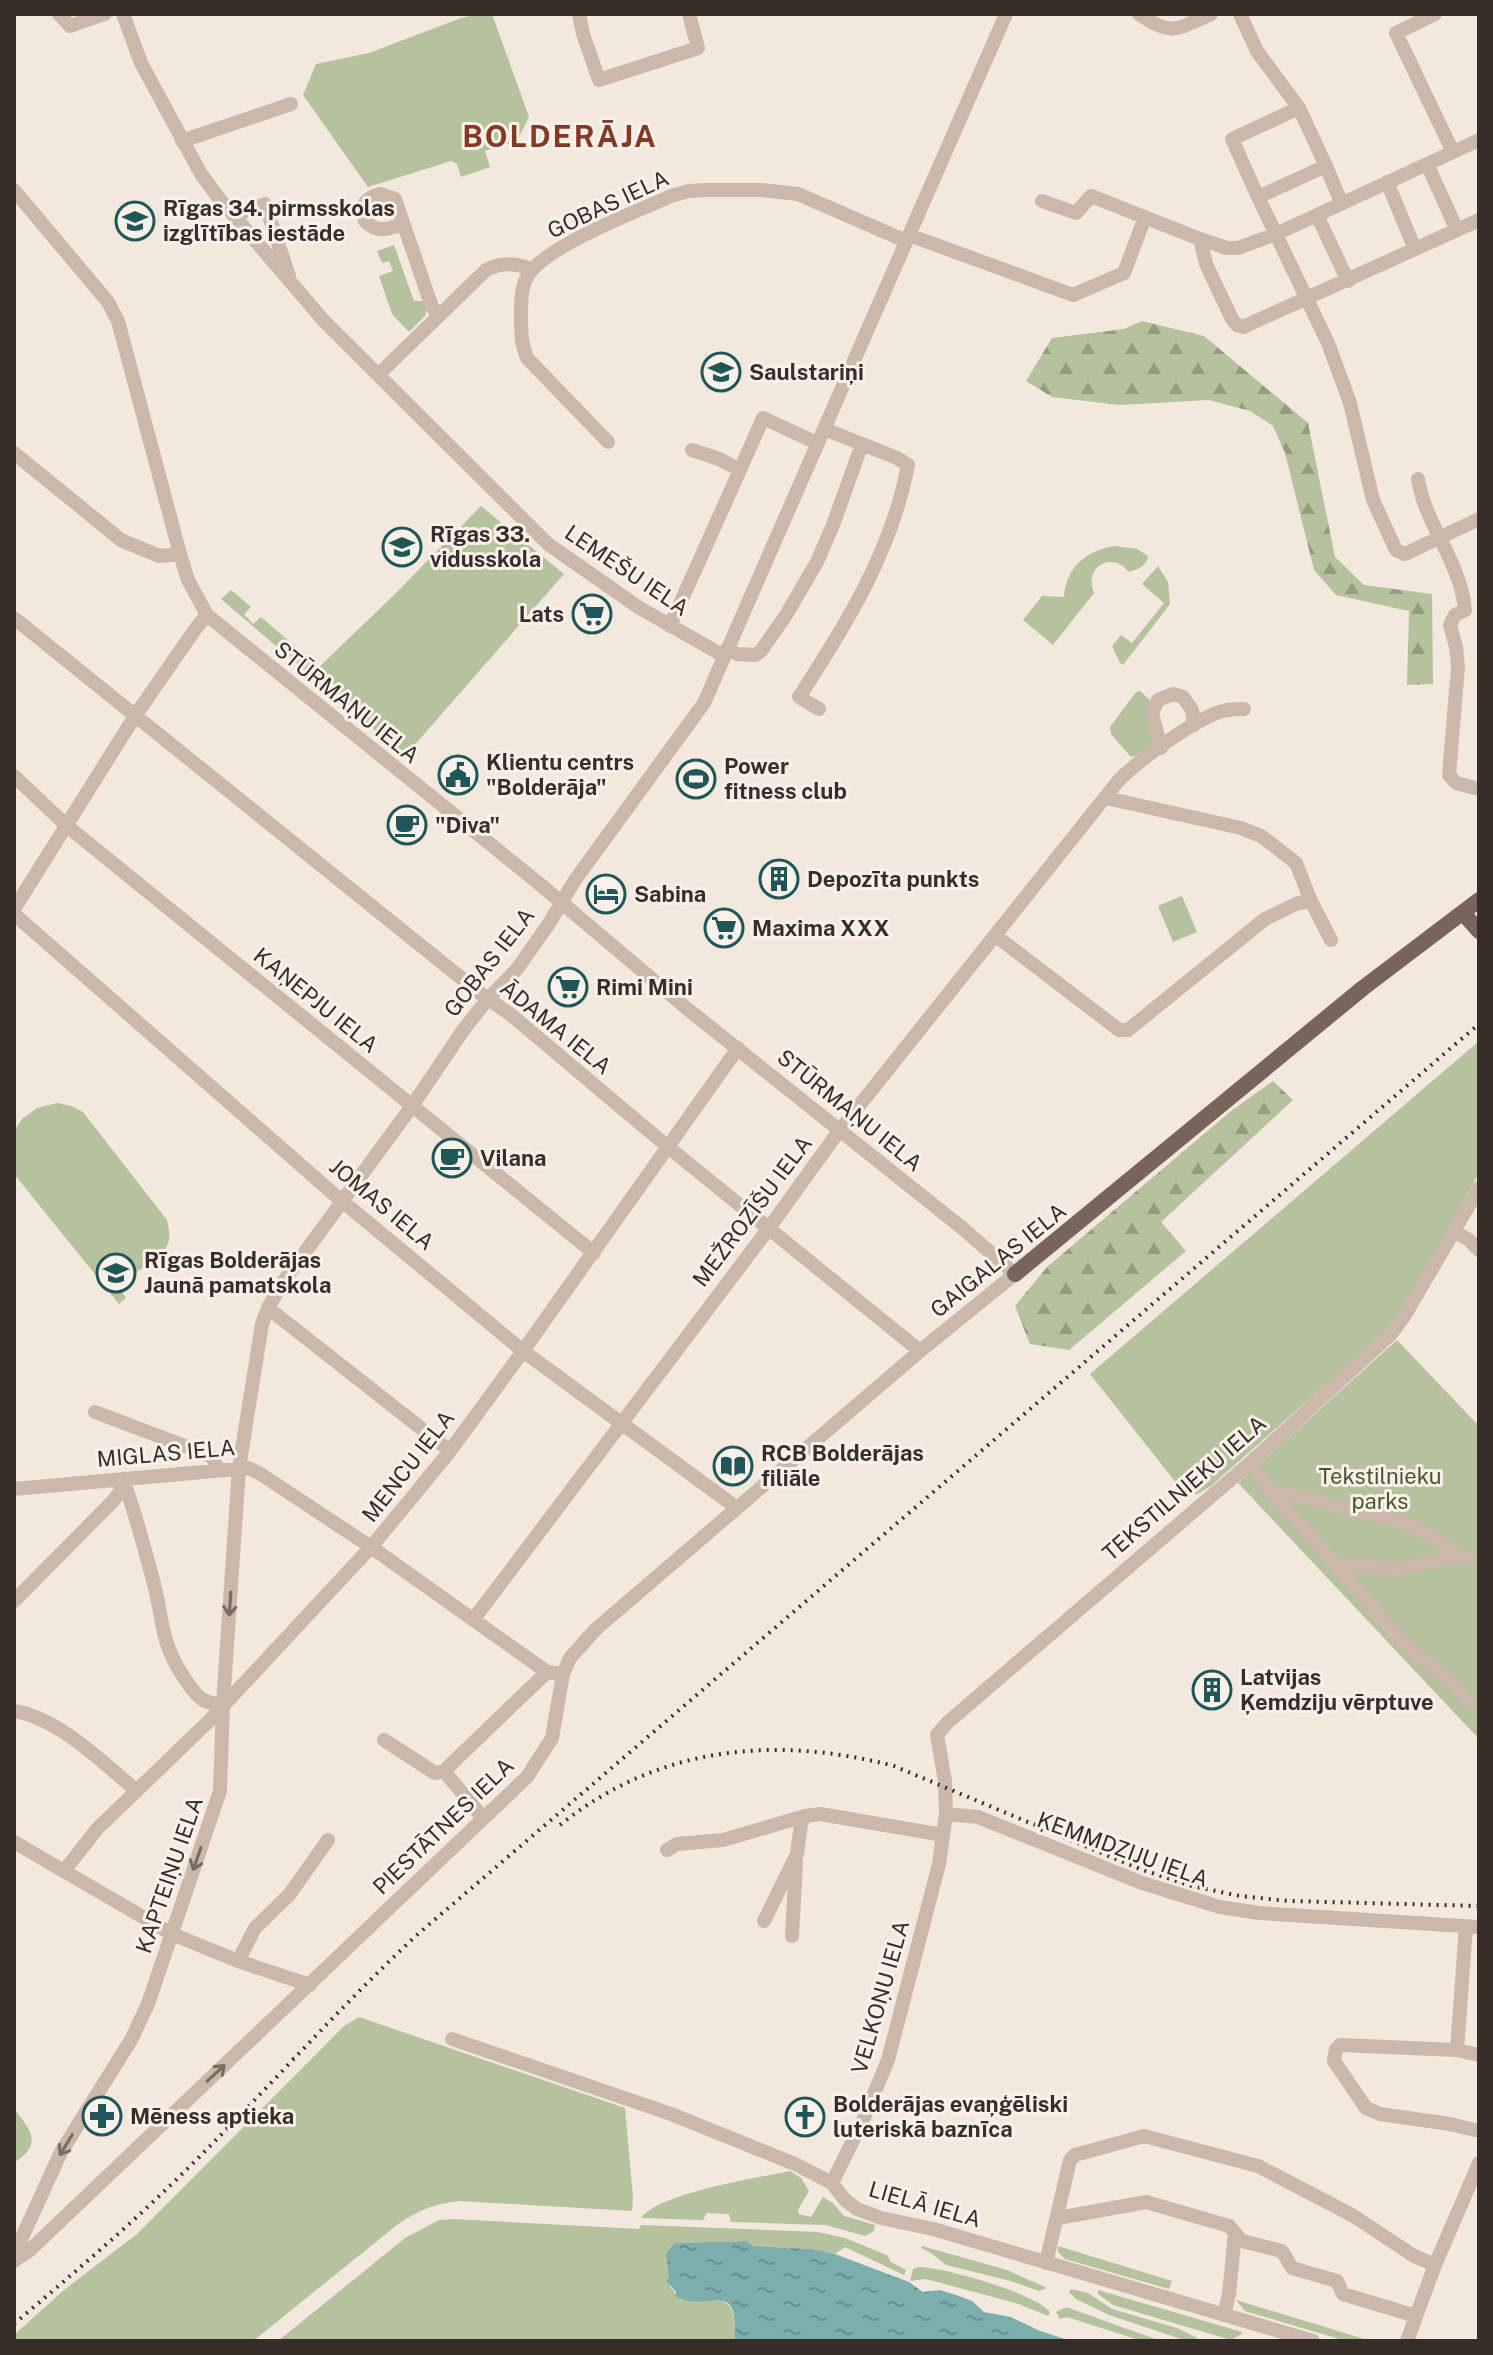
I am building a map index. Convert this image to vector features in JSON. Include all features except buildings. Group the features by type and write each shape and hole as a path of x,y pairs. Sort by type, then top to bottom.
{"main road":[{"name":"GAIGALAS IELA","path":"1015,1274 1351,998 1479,900"},
{"path":"1463,913 1479,931"}],"street":[{"path":"59,14 70,26 105,14"},
{"name":"LEMEŠU IELA","path":"123,14 141,63 182,141 210,185 324,321 548,544 638,607 725,652"},
{"path":"579,14 599,80 698,48 689,14"},
{"name":"GOBAS IELA","path":"239,1468 262,1324 281,1285 412,1106 464,1029 517,969 575,880 704,703 1006,14"},
{"path":"1139,14 1167,30 1178,29 1211,14"},
{"path":"1240,14 1257,51 1299,108 1341,202"},
{"path":"1435,14 1396,33 1453,152"},
{"path":"182,141 291,104"},
{"path":"1299,108 1232,139 1328,343 1350,403 1373,500 1396,550 1405,554 1479,519"},
{"path":"1042,201 1076,213 1091,196 1200,239 1227,248 1238,248 1276,234 1479,140"},
{"path":"1427,164 1457,230"},
{"path":"1258,197 1326,166"},
{"path":"1387,182 1415,249"},
{"name":"STŪRMAŅU IELA","path":"14,190 108,302 118,321 180,554 193,591 207,615 1015,1274"},
{"name":"GOBAS IELA","path":"531,269 565,245 671,196 689,191 761,190 798,194 907,238"},
{"path":"235,215 265,204 292,284"},
{"path":"1317,215 1348,281"},
{"path":"907,238 1072,295 1124,273 1145,217"},
{"path":"1200,239 1206,264 1232,319 1237,325 1247,326 1479,220"},
{"path":"403,224 432,307 439,315"},
{"path":"379,374 486,270 498,264 516,263 531,269 522,293 521,339 527,358 608,442"},
{"path":"670,626 763,418 820,436 862,444 897,458 908,465 881,556 840,633 799,697 819,709"},
{"path":"725,652 755,655 786,615 817,562 862,444"},
{"path":"692,450 740,470"},
{"path":"14,453 121,540 159,556 180,554"},
{"path":"1418,479 1421,497 1472,608 1455,615 1450,625 1458,667 1449,775 1456,783 1479,789"},
{"path":"14,912 135,716 207,615"},
{"name":"ĀDAMA IELA","path":"14,618 510,1014 668,1147 920,1351"},
{"path":"1161,748 1152,713 1158,700 1173,694 1183,697 1192,710 1194,725"},
{"name":"MEŽROZĪŠU IELA","path":"473,1620 839,1131 1126,774 1194,725 1221,711 1244,709"},
{"name":"KAŅEPJU IELA","path":"14,776 67,826 594,1253"},
{"path":"1106,798 1241,828 1261,836 1296,863 1331,940"},
{"path":"996,936 1119,1030 1128,1030 1265,919 1298,903 1311,901"},
{"name":"JOMAS IELA","path":"14,912 342,1200 523,1351 737,1508"},
{"name":"MENCU IELA","path":"64,1871 85,1842 209,1721 371,1547 450,1451 738,1048"},
{"name":"TEKSTILNIEKU IELA","path":"946,1814 945,1781 937,1735 947,1723 1250,1463 1390,1335 1405,1315 1479,1188"},
{"path":"1455,1232 1479,1250"},
{"name":"GAIGALAS IELA","path":"563,1674 570,1658 596,1629 920,1351 1015,1274"},
{"path":"268,1308 450,1451"},
{"path":"95,1412 206,1454 213,1458 218,1470"},
{"path":"1250,1463 1272,1493 1410,1648 1446,1676 1468,1703"},
{"name":"KAPTEIŅU IELA","path":"15,2260 19,2244 61,2152 137,2028 148,2004 220,1791 239,1468"},
{"name":"MIGLAS IELA","path":"14,1489 248,1468 371,1547 547,1672"},
{"path":"14,1601 113,1501 120,1492 123,1479"},
{"path":"123,1479 156,1590 165,1644 194,1692 206,1703 223,1704"},
{"path":"1272,1493 1292,1495 1410,1525 1479,1565"},
{"path":"1335,1564 1401,1569 1462,1555"},
{"path":"384,1740 435,1773 444,1771 547,1672 563,1674"},
{"name":"PIESTĀTNES IELA","path":"15,2260 30,2250 527,1777 552,1738 563,1674"},
{"path":"14,1711 30,1714 78,1742 137,1791"},
{"path":"444,1771 483,1818"},
{"path":"667,1850 677,1844 723,1840 820,1814 943,1835"},
{"name":"VELKOŅU IELA","path":"832,2183 888,2060 939,1864 946,1814"},
{"name":"ĶEMMDZIJU IELA","path":"946,1814 978,1817 1142,1883 1220,1907 1259,1913 1473,1927"},
{"path":"792,1936 797,1854 805,1816"},
{"path":"238,1961 255,1928 289,1895 328,1840"},
{"path":"14,1842 172,1934 238,1961 310,1985"},
{"path":"764,1921 797,1854"},
{"path":"1457,2050 1473,1927"},
{"name":"LIELĀ IELA","path":"452,2039 671,2114 795,2164 832,2183 845,2200 857,2209 1313,2341"},
{"path":"1479,2055 1457,2050 1340,2045 1334,2061 1366,2108 1380,2114 1479,2131"},
{"path":"1046,2263 1070,2160 1075,2155 1144,2136 1258,2166 1352,2215 1412,2255 1435,2265"},
{"path":"1407,2341 1435,2265 1479,2163"},
{"path":"1058,2218 1146,2202 1229,2226 1242,2241 1282,2251 1292,2268 1337,2281 1343,2294 1416,2316"},
{"path":"1224,2315 1235,2233"}],"green space":[{"path":"478,14 492,14 529,117 517,141 485,151 490,167 461,177 457,164 451,161 368,187 303,95 316,64 369,53"},
{"path":"394,245 414,301 422,301 427,306 425,316 409,332 392,314 379,276 393,271 389,261 382,263 377,251"},
{"path":"1142,321 1204,336 1308,423 1335,557 1364,585 1432,594 1433,684 1407,685 1409,611 1336,595 1314,570 1285,453 1273,426 1250,411 1209,400 1120,405 1052,397 1026,381 1052,338 1124,329"},
{"path":"481,506 564,574 405,756 221,599 231,590 251,607 244,614 253,624 261,617 319,667"},
{"path":"1114,546 1137,549 1148,556 1146,562 1129,572 1115,562 1101,564 1092,576 1094,593 1053,645 1023,620 1042,596 1064,597 1069,578 1079,562 1094,552"},
{"path":"1158,566 1168,582 1170,604 1123,665 1112,646 1121,635 1132,643 1164,603 1142,584"},
{"path":"1140,691 1150,700 1154,744 1131,757 1111,734 1110,727 1136,692"},
{"path":"1182,896 1197,932 1173,942 1158,906"},
{"path":"1479,1041 1479,1173 1403,1311 1378,1338 1211,1486 1197,1494 1185,1494 1090,1374"},
{"path":"1273,1081 1293,1100 1161,1222 1186,1251 1069,1350 1030,1344 1015,1306 1047,1267 1231,1111"},
{"path":"57,1103 83,1112 167,1220 169,1240 163,1252 134,1273 112,1279 126,1298 119,1304 14,1174 16,1128 37,1108"},
{"name":"Tekstilnieku parks","path":"1397,1340 1479,1426 1479,1739 1238,1483"},
{"path":"359,2017 625,2108 632,2211 460,2201 434,2206 397,2225 253,2341 14,2341 14,2335 64,2290 137,2234 344,2026"},
{"path":"14,2109 31,2137 29,2149 15,2162"},
{"path":"790,2171 801,2178 809,2191 798,2210 799,2214 811,2217 823,2197 844,2216 875,2225 874,2231 865,2236 826,2225 731,2222 729,2214 707,2213 703,2220 641,2218 651,2209 687,2194"},
{"path":"439,2220 639,2229 641,2225 818,2232 845,2238 884,2254 906,2270 904,2275 845,2247 835,2254 812,2249 753,2246 747,2241 675,2243 669,2268 670,2287 681,2300 716,2300 730,2306 735,2325 734,2341 278,2341 405,2238"},
{"path":"922,2246 1007,2270 1047,2288 1039,2291 946,2265"},
{"path":"1058,2246 1172,2281 1169,2289 1065,2259 1058,2252"},
{"path":"918,2267 988,2282 1026,2297 1050,2312 1048,2316 1019,2304 926,2279 910,2281 913,2269"},
{"path":"1071,2289 1088,2293 1112,2309 1177,2328 1197,2338 1196,2341 1187,2341 1109,2315 1076,2299 1069,2292"},
{"path":"1098,2290 1242,2334 1231,2340 1113,2305 1098,2294"},
{"path":"1236,2300 1371,2341 1346,2341 1245,2311"},
{"path":"1064,2308 1161,2341 1142,2341 1067,2317 1060,2319 1056,2312"}],"water":[{"path":"747,2241 753,2246 812,2249 835,2254 909,2282 923,2292 940,2290 956,2295 972,2301 984,2312 1011,2317 1071,2341 734,2341 735,2321 727,2303 688,2301 676,2297 676,2292 666,2281 669,2277 666,2253 675,2243"}],"railway":[{"path":"14,2324 178,2178 418,1934 1479,1024"},
{"path":"560,1825 637,1778 677,1763 719,1754 762,1750 805,1751 850,1756 894,1766 1140,1869 1192,1886 1240,1896 1289,1901 1479,1906"}],"place":[{"name":"Rīgas 34. pirmsskolas izglītības iestāde","path":"135,221"},
{"name":"Saulstariņi","path":"721,372"},
{"name":"Rīgas 33. vidusskola","path":"402,547"},
{"name":"Lats","path":"592,614"},
{"name":"Klientu centrs \"Bolderāja\"","path":"458,775"},
{"name":"Power fitness club","path":"696,779"},
{"name":"\"Diva\"","path":"407,825"},
{"name":"Depozīta punkts","path":"779,879"},
{"name":"Sabina","path":"606,894"},
{"name":"Maxima XXX","path":"724,928"},
{"name":"Rimi Mini","path":"568,987"},
{"name":"Vilana","path":"452,1158"},
{"name":"Rīgas Bolderājas Jaunā pamatskola","path":"116,1273"},
{"name":"RCB Bolderājas filiāle","path":"733,1466"},
{"name":"Latvijas Ķemdziju vērptuve","path":"1212,1690"},
{"name":"Mēness aptieka","path":"102,2116"},
{"name":"Bolderājas evaņģēliski luteriskā baznīca","path":"805,2117"}],"district":[{"name":"BOLDERĀJA","path":"560,136"}]}
